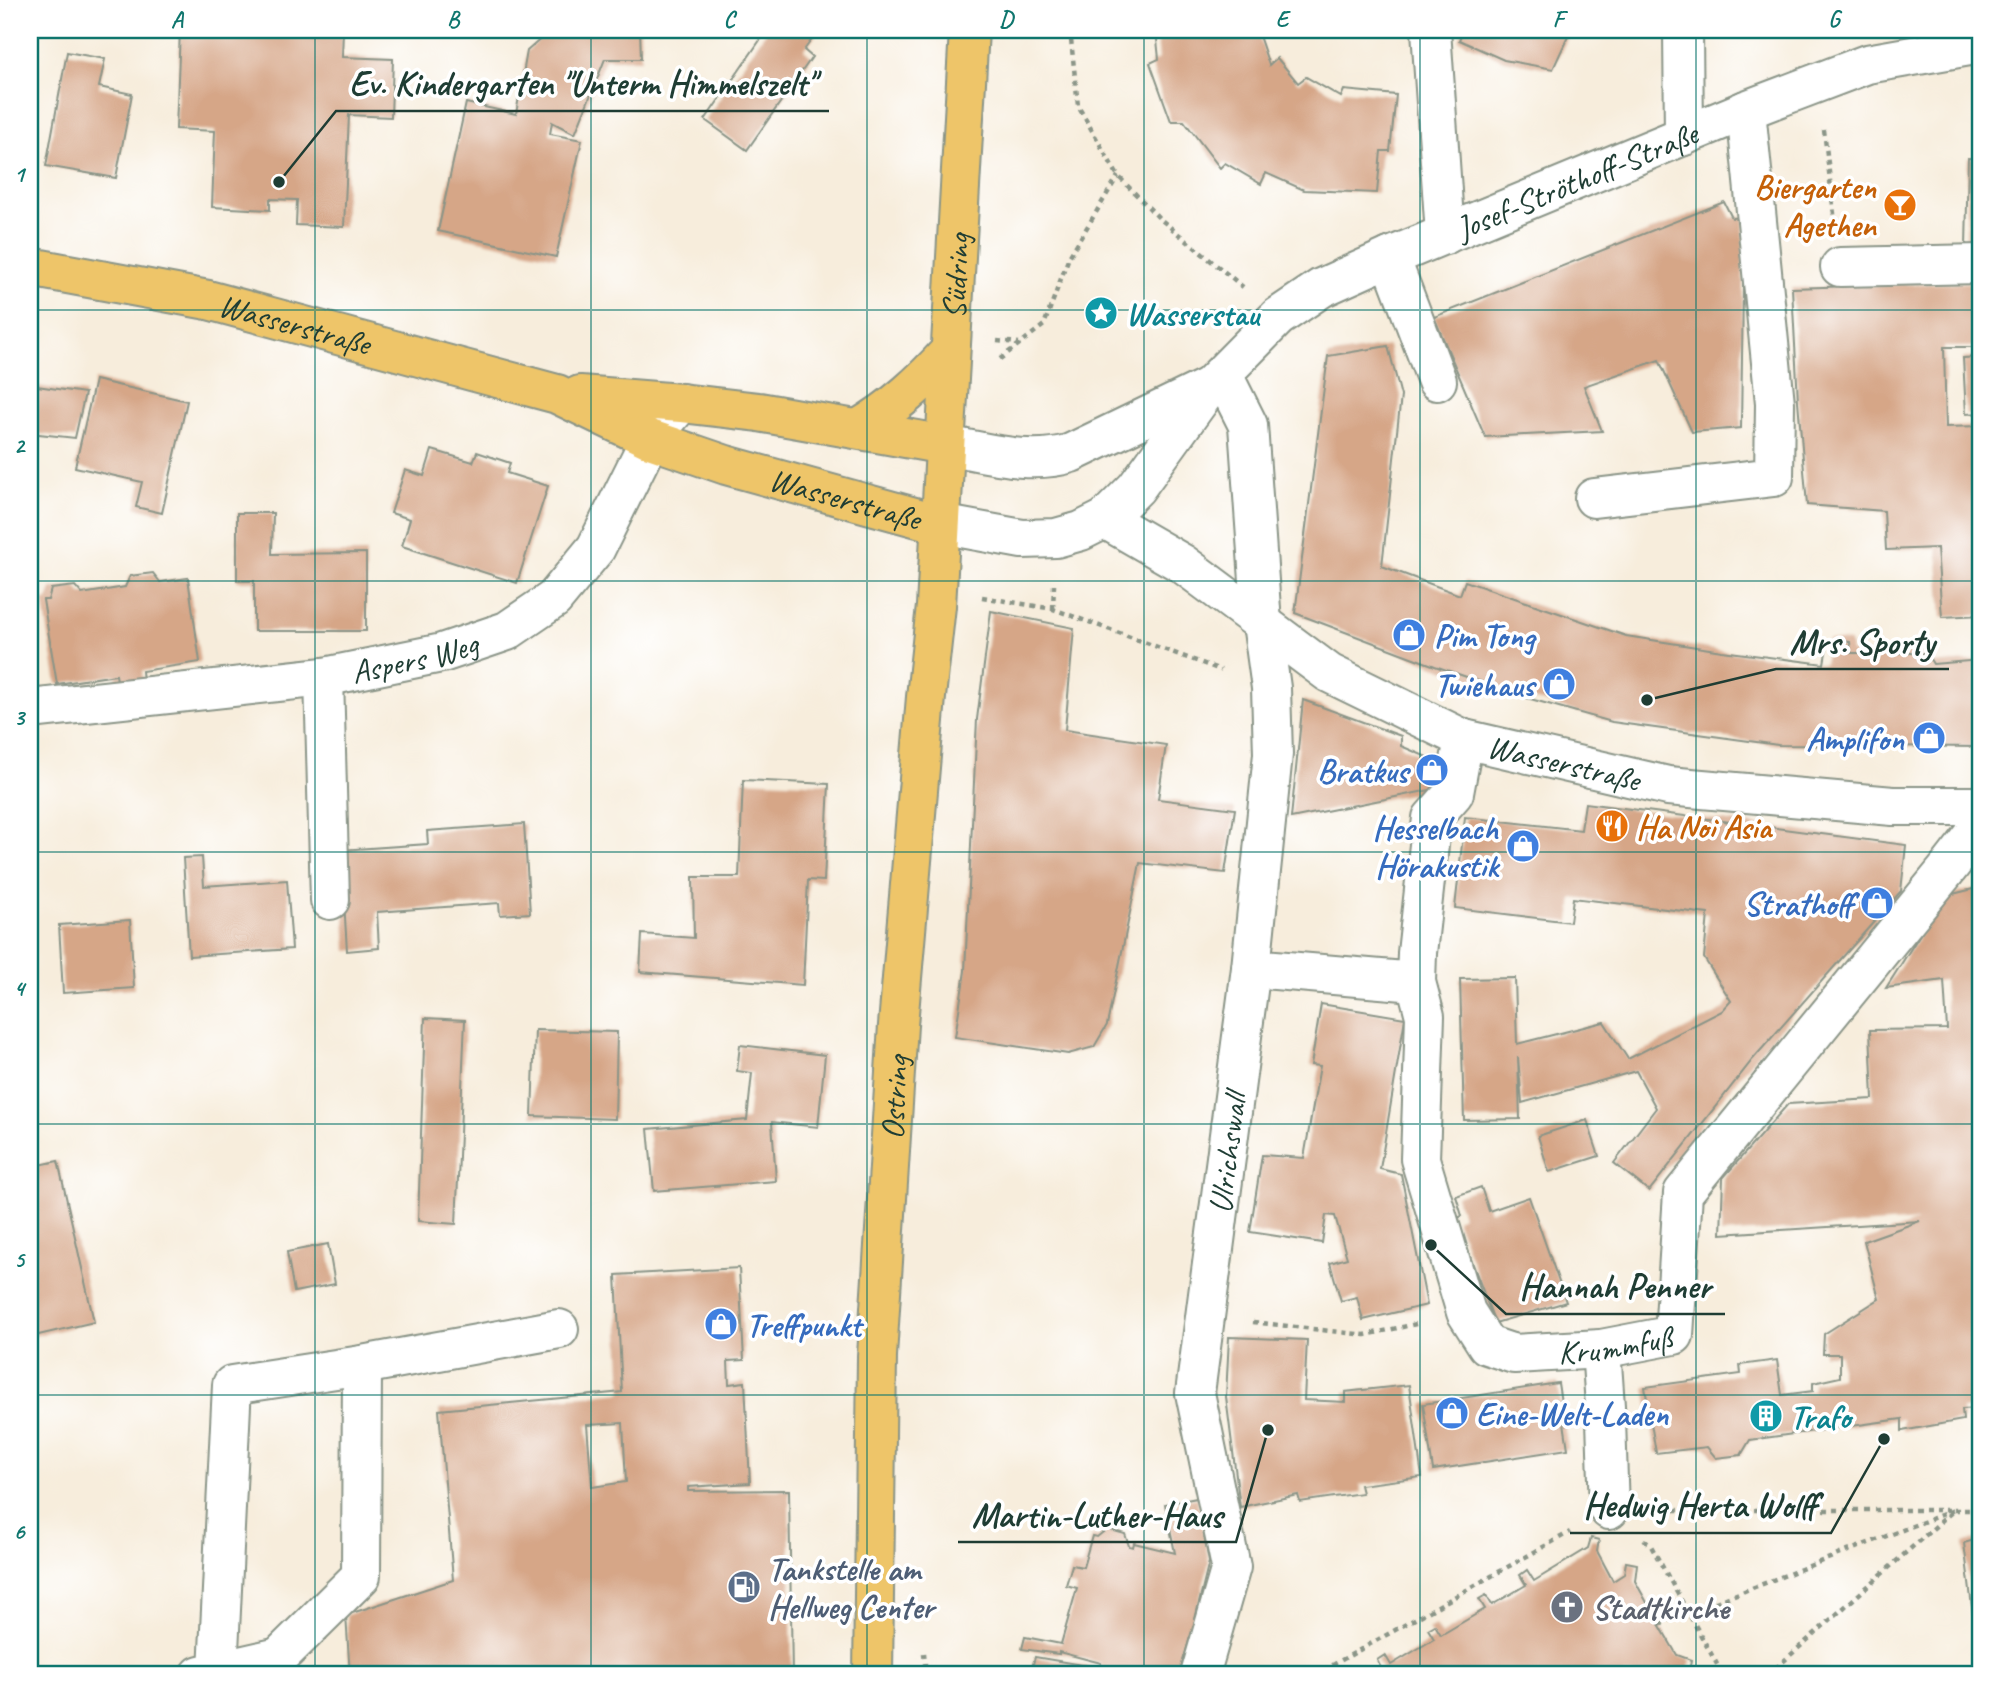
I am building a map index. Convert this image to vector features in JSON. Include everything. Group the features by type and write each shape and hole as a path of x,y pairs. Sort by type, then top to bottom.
{"main road":[{"name":"Südring","path":"940,524 969,30"},
{"name":"Wasserstraße","path":"30,267 208,300 557,394 650,439 726,465 940,524"},
{"path":"858,429 905,397 950,351"},
{"name":"Wasserstraße","path":"557,394 759,412 945,445"},
{"name":"Ostring","path":"873,1675 877,1356 898,1024 936,606 940,524"}],"street":[{"path":"1431,30 1445,235"},
{"path":"1683,30 1684,136"},
{"name":"Josef-Ströthoff-Straße","path":"940,524 1022,539 1056,538 1081,531 1105,519 1136,488 1216,381 1278,317 1321,288 1746,110 1867,64 1931,41 1981,44"},
{"path":"1594,498 1774,477 1775,403 1746,110"},
{"path":"1390,257 1437,382"},
{"path":"1840,267 1981,264"},
{"path":"1216,381 1248,425 1262,623"},
{"name":"Josef-Ströthoff-Straße","path":"945,445 1026,459 1054,458 1071,453 1216,381"},
{"name":"Aspers Weg","path":"30,709 324,677 442,653 508,631 554,599 596,548 650,439 681,403"},
{"name":"Wasserstraße","path":"1105,519 1183,565 1329,673 1464,739 1668,786 1893,806 1981,806"},
{"name":"Ulrichswall","path":"1200,1675 1231,1567 1195,1393 1251,968 1273,754 1271,688 1262,623"},
{"path":"324,677 330,900"},
{"name":"Krummfuß","path":"1464,739 1454,793 1432,818 1417,953 1416,982 1425,1016 1420,1159 1466,1312 1487,1345 1514,1354 1601,1349 1674,1335 1683,1193 1981,826"},
{"path":"1251,968 1416,982"},
{"path":"362,1365 361,1576 279,1657 209,1673 232,1385 362,1365 559,1329"},
{"path":"1601,1349 1609,1510"}],"path":[{"path":"1070,30 1078,106 1118,176 1159,218 1278,317"},
{"path":"1819,84 1840,267"},
{"path":"998,368 1000,357 1044,325 1069,257 1118,176"},
{"path":"1053,609 1056,538"},
{"path":"979,609 980,597 1053,609 1271,688"},
{"path":"1204,1317 1365,1335 1466,1312"},
{"path":"1609,1510 1651,1546 1723,1675"},
{"path":"1659,1624 1954,1510 1768,1675"},
{"path":"924,1641 926,1675"}],"building":[{"path":"180,30 343,30 342,57 393,59 391,117 349,115 344,227 296,225 297,200 270,199 270,210 212,207 215,131 176,129"},
{"path":"551,30 640,30 641,59 605,59 575,134 552,122 550,134 582,140 556,257 438,231 466,103 516,114 527,51"},
{"path":"767,30 819,30 804,50 812,57 747,150 705,120"},
{"path":"1156,30 1257,30 1269,65 1277,58 1298,83 1306,77 1341,97 1344,90 1396,95 1390,151 1381,151 1377,193 1304,190 1266,173 1261,184 1225,163 1220,168 1184,121 1171,121 1150,63 1159,59"},
{"path":"1463,30 1571,30 1553,69 1504,60 1459,40"},
{"path":"67,52 105,59 99,87 132,94 116,178 46,166"},
{"path":"1968,158 1981,159 1981,248 1966,247"},
{"path":"1724,202 1732,218 1744,217 1741,428 1692,432 1659,360 1584,386 1602,431 1485,437 1434,317"},
{"path":"1981,282 1981,347 1944,347 1946,427 1981,426 1981,615 1942,617 1937,548 1886,550 1884,511 1807,505 1792,288"},
{"path":"1388,346 1401,396 1382,566 1460,595 1465,581 1626,636 1824,664 1828,640 1850,642 1851,653 1926,653 1933,664 1981,660 1981,747 1778,745 1612,722 1527,698 1295,613 1328,356"},
{"path":"1981,357 1981,413 1966,414 1963,358"},
{"path":"95,380 187,401 162,513 136,507 142,482 75,467"},
{"path":"30,385 85,393 75,438 30,433"},
{"path":"432,450 473,462 477,452 510,463 507,473 548,486 517,583 402,546 410,519 391,513 405,470 424,476"},
{"path":"237,513 273,513 272,554 366,553 366,631 254,631 254,581 237,581"},
{"path":"153,573 160,582 188,578 200,662 142,671 143,681 118,685 116,675 57,684 43,600 48,600 51,589 75,586 82,594 125,587 130,576"},
{"path":"991,611 1074,628 1065,730 1166,745 1158,799 1235,809 1225,873 1140,863 1107,1025 1094,1047 1068,1054 955,1037 965,971 977,719"},
{"path":"1303,700 1401,736 1401,746 1427,757 1440,788 1291,818"},
{"path":"743,780 829,784 824,881 808,880 803,985 640,972 642,934 694,938 693,877 739,877"},
{"path":"1585,803 1906,845 1901,891 1753,1059 1649,1191 1614,1163 1656,1108 1636,1071 1522,1103 1518,1057 1520,1119 1464,1120 1460,979 1515,978 1517,1044 1604,1022 1628,1059 1722,1011 1731,1001 1704,958 1708,914 1573,898 1570,922 1455,908 1465,817 1581,830"},
{"path":"524,824 530,913 500,915 499,903 377,912 379,948 347,951 341,850 428,844 427,831"},
{"path":"202,857 204,886 287,880 292,949 189,956 183,858"},
{"path":"1981,888 1981,1408 1962,1409 1963,1420 1902,1431 1902,1419 1750,1440 1741,1455 1716,1458 1707,1447 1656,1453 1645,1387 1741,1374 1740,1365 1777,1360 1782,1395 1813,1391 1813,1383 1840,1377 1840,1354 1823,1354 1824,1334 1879,1299 1864,1241 1920,1221 1721,1234 1723,1178 1788,1104 1873,1099 1870,1030 1947,1029 1944,980 1886,988 1940,903 1949,895"},
{"path":"130,920 134,988 63,993 59,925"},
{"path":"1321,1004 1405,1018 1380,1169 1401,1174 1427,1305 1363,1320 1357,1297 1341,1301 1330,1263 1347,1258 1335,1216 1326,1215 1322,1243 1250,1232 1262,1155 1304,1158 1320,1066 1311,1065"},
{"path":"425,1018 465,1020 456,1224 418,1221"},
{"path":"535,1030 617,1032 615,1119 532,1116"},
{"path":"740,1045 825,1055 818,1127 772,1122 776,1181 654,1191 648,1129 747,1120 752,1073 737,1071"},
{"path":"1587,1120 1599,1156 1549,1172 1538,1136"},
{"path":"58,1161 94,1322 30,1337 30,1167"},
{"path":"1481,1187 1489,1211 1529,1197 1566,1302 1495,1323 1456,1219 1462,1216 1456,1196"},
{"path":"328,1244 335,1284 294,1292 287,1252"},
{"path":"739,1268 744,1360 728,1361 729,1384 745,1382 750,1483 688,1487 688,1491 789,1490 792,1675 350,1675 346,1615 453,1580 439,1410 622,1392 616,1275","holes":["623,1423 626,1482 592,1487 587,1425"]},
{"path":"1229,1337 1307,1340 1304,1400 1345,1402 1345,1392 1409,1385 1422,1477 1360,1485 1362,1493 1300,1502 1298,1495 1240,1507 1226,1397"},
{"path":"1558,1383 1568,1449 1433,1470 1423,1404"},
{"path":"1197,1498 1209,1562 1195,1619 1204,1622 1200,1639 1190,1637 1179,1675 1098,1675 1101,1663 1059,1652 1022,1649 1025,1637 1061,1644 1077,1588 1066,1585 1072,1565 1083,1567 1092,1536 1097,1537 1107,1529 1125,1534 1129,1546 1133,1547 1134,1543 1175,1553 1165,1504"},
{"name":"Stadtkirche","path":"1591,1538 1599,1540 1597,1551 1613,1581 1624,1574 1626,1562 1637,1564 1635,1581 1677,1655 1691,1660 1689,1671 1682,1669 1683,1675 1373,1675 1382,1670 1377,1660 1385,1655 1391,1665 1434,1639 1428,1629 1435,1625 1441,1635 1485,1609 1479,1599 1486,1595 1492,1605 1526,1585 1520,1575 1527,1570 1534,1581 1588,1548"},
{"path":"1981,1538 1981,1671 1980,1671 1964,1543"},
{"path":"1035,1657 1094,1667 1092,1675 1030,1675"}],"place":[{"name":"Ev. Kindergarten \"Unterm Himmelszelt\"","path":"279,182"},
{"name":"Biergarten Agethen","path":"1900,205"},
{"name":"Wasserstau","path":"1101,313"},
{"name":"Pim Tong","path":"1409,635"},
{"name":"Twiehaus","path":"1559,684"},
{"name":"Mrs. Sporty","path":"1647,700"},
{"name":"Amplifon","path":"1929,738"},
{"name":"Bratkus","path":"1432,770"},
{"name":"Ha Noi Asia","path":"1612,826"},
{"name":"Hesselbach Hörakustik","path":"1523,846"},
{"name":"Strathoff","path":"1877,903"},
{"name":"Hannah Penner","path":"1431,1245"},
{"name":"Treffpunkt","path":"721,1324"},
{"name":"Eine-Welt-Laden","path":"1452,1413"},
{"name":"Trafo","path":"1766,1416"},
{"name":"Martin-Luther-Haus","path":"1268,1430"},
{"name":"Hedwig Herta Wolff","path":"1884,1439"},
{"name":"Tankstelle am Hellweg Center","path":"744,1587"},
{"name":"Stadtkirche","path":"1567,1607"}]}
